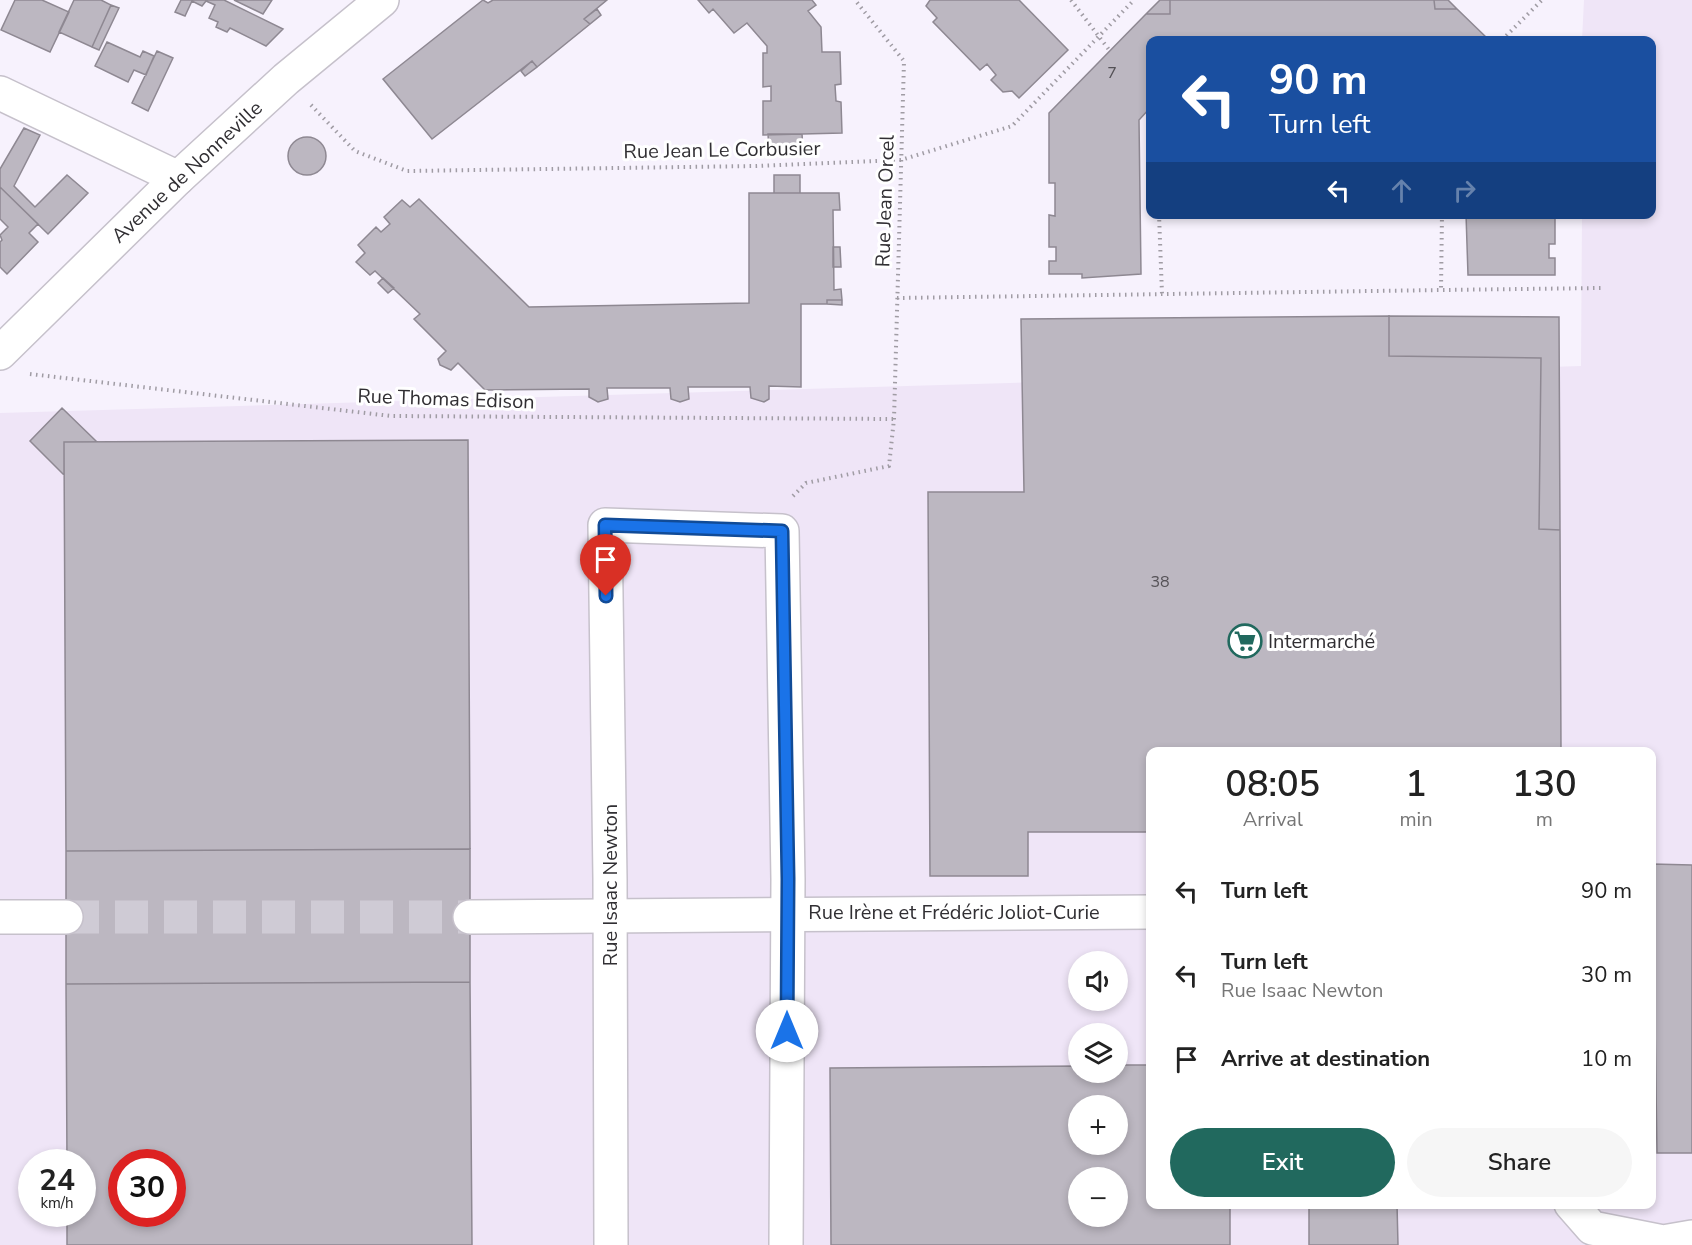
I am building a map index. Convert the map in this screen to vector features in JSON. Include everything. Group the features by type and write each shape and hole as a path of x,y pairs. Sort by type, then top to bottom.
{"street":[{"name":"Avenue de Nonneville","path":"12,363 178,177 286,79 382,0"},
{"path":"0,93 178,177"},
{"name":"Rue Isaac Newton","path":"611,1245 605,525 782,531"},
{"path":"782,531 788,913 786,1245"},
{"name":"Rue Irène et Frédéric Joliot-Curie","path":"470,917 610,914 1146,912"},
{"path":"0,917 66,917"},
{"path":"1575,1209 1592,1228 1663,1242 1692,1238"}],"path":[{"name":"Rue Jean Orcel","path":"782,531 793,496 806,483 889,466 894,419 904,61 855,0"},
{"path":"1071,0 1110,51"},
{"name":"Rue Jean Le Corbusier","path":"286,79 355,151 406,171 756,166 901,160 1012,126 1134,0"},
{"path":"1506,36 1542,0"},
{"path":"1159,219 1162,294"},
{"path":"1441,290 1443,219"},
{"path":"897,298 1601,288"},
{"name":"Rue Thomas Edison","path":"12,363 391,416 894,419"}],"shaded area":[{"path":"1584,0 1692,0 1692,1245 0,1245 0,413 1581,366 1582,219 1656,219 1656,36 1582,36"}],"building":[{"path":"15,0 42,0 69,12 50,52 1,30"},
{"path":"74,0 101,0 111,5 92,47 59,32"},
{"path":"181,0 224,0 283,29 266,46 230,28 227,32 216,27 218,22 209,18 215,5 206,1 202,6 192,1 185,16 175,12"},
{"path":"234,0 272,0 263,14"},
{"path":"483,0 488,3 493,0 607,0 584,19 590,24 537,67 532,61 432,139 383,79"},
{"path":"698,0 812,0 816,5 808,11 821,27 822,52 840,52 841,84 835,85 836,101 841,102 842,133 763,135 763,101 771,101 771,86 763,87 763,53 767,53 767,46 747,23 734,33 713,9 709,13"},
{"path":"930,0 1019,0 1068,50 1019,98 1012,91 1003,92 991,80 996,75 987,64 980,70 933,22 937,18 926,6"},
{"path":"1160,0 1170,0 1170,14 1146,14"},
{"path":"1170,0 1434,0 1435,9 1457,9 1485,36 1146,36 1146,112 1139,120 1141,274 1082,278 1082,274 1049,274 1049,261 1056,261 1056,247 1049,247 1049,215 1055,216 1055,183 1049,183 1049,113 1146,14 1170,14"},
{"path":"1434,0 1448,0 1457,9 1435,9"},
{"path":"111,5 119,8 99,50 92,47"},
{"path":"597,9 601,15 590,24 584,19"},
{"path":"107,42 140,57 143,51 154,56 146,75 134,70 128,82 95,66"},
{"path":"157,51 173,58 148,111 132,103"},
{"path":"532,61 537,67 525,76 521,71"},
{"path":"24,128 40,135 14,186 35,207 67,175 88,193 48,234 0,187 0,169"},
{"path":"768,134 802,134 803,150 769,150"},
{"path":"307,137 321,142 326,156 321,170 307,175 293,170 288,156 293,142"},
{"path":"774,175 800,175 800,193 774,193"},
{"path":"0,187 38,224 29,233 38,242 7,274 0,267 0,242 2,240 0,235 8,227 0,219"},
{"path":"749,193 839,193 840,210 833,210 834,290 841,289 842,300 827,300 827,304 801,304 801,387 769,386 769,399 764,402 751,398 750,387 688,387 689,399 680,402 671,399 670,388 607,388 608,399 598,402 589,397 589,389 485,390 458,363 451,370 440,365 438,359 446,351 414,319 420,314 375,271 370,275 356,262 365,253 358,245 376,227 381,232 390,224 384,217 402,200 410,207 419,199 529,307 749,303"},
{"path":"1466,219 1555,219 1555,244 1549,244 1549,258 1555,258 1555,275 1468,275"},
{"path":"833,247 840,247 841,267 833,267"},
{"path":"383,278 394,288 388,293 378,283"},
{"path":"827,300 842,300 842,305 827,304"},
{"name":"Intermarché","path":"1389,316 1389,356 1541,358 1539,529 1560,530 1561,747 1146,747 1146,832 1028,832 1028,876 930,876 928,492 1024,492 1021,319"},
{"path":"1389,316 1559,317 1560,530 1539,529 1541,358 1389,356"},
{"path":"62,408 97,442 64,442 64,475 30,441"},
{"path":"468,440 470,849 66,851 64,442"},
{"path":"470,849 470,982 66,984 66,851"},
{"path":"1656,864 1692,865 1692,1153 1657,1153"},
{"path":"470,982 472,1245 67,1245 67,1227 96,1227 96,1149 67,1149 66,984"},
{"path":"1128,1065 1146,1065 1146,1209 1230,1209 1230,1245 831,1245 830,1068 1068,1066 1068,1083 1128,1083"},
{"path":"1309,1209 1397,1209 1398,1245 1309,1245"}],"tunnel":[{"path":"66,917 470,917"}],"place":[{"name":"Intermarché","path":"1245,641"}],"route":[{"path":"606,596 605,525 782,531 788,879 787,1031"}]}
